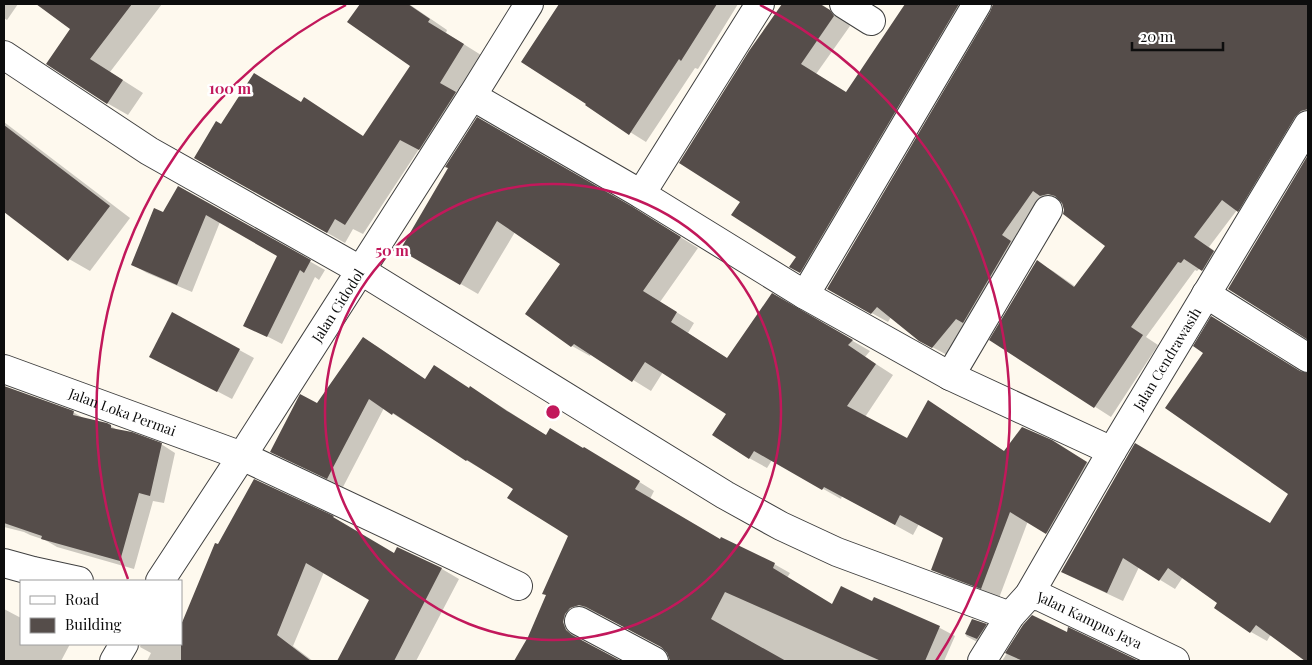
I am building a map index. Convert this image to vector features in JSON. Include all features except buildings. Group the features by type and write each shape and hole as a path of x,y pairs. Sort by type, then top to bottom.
{"street":[{"path":"641,194 760,4"},
{"path":"844,4 871,21"},
{"path":"804,295 977,4"},
{"name":"Jalan Cidodol","path":"161,580 472,96 524,6"},
{"path":"4,55 149,151 360,270 725,495 781,526 837,552 1010,616"},
{"path":"472,96 641,194 804,295 950,376 1112,451"},
{"name":"Jalan Cendrawasih","path":"986,660 1010,616 1030,594 1112,451 1308,124"},
{"path":"950,376 1048,210"},
{"path":"1206,294 1308,358"},
{"name":"Jalan Loka Permai","path":"4,369 242,456 518,586"},
{"path":"4,563 74,580"},
{"name":"Jalan Kampus Jaya","path":"1030,594 1042,597 1176,661"},
{"path":"578,620 654,661"},
{"path":"114,661 123,645"}]}
